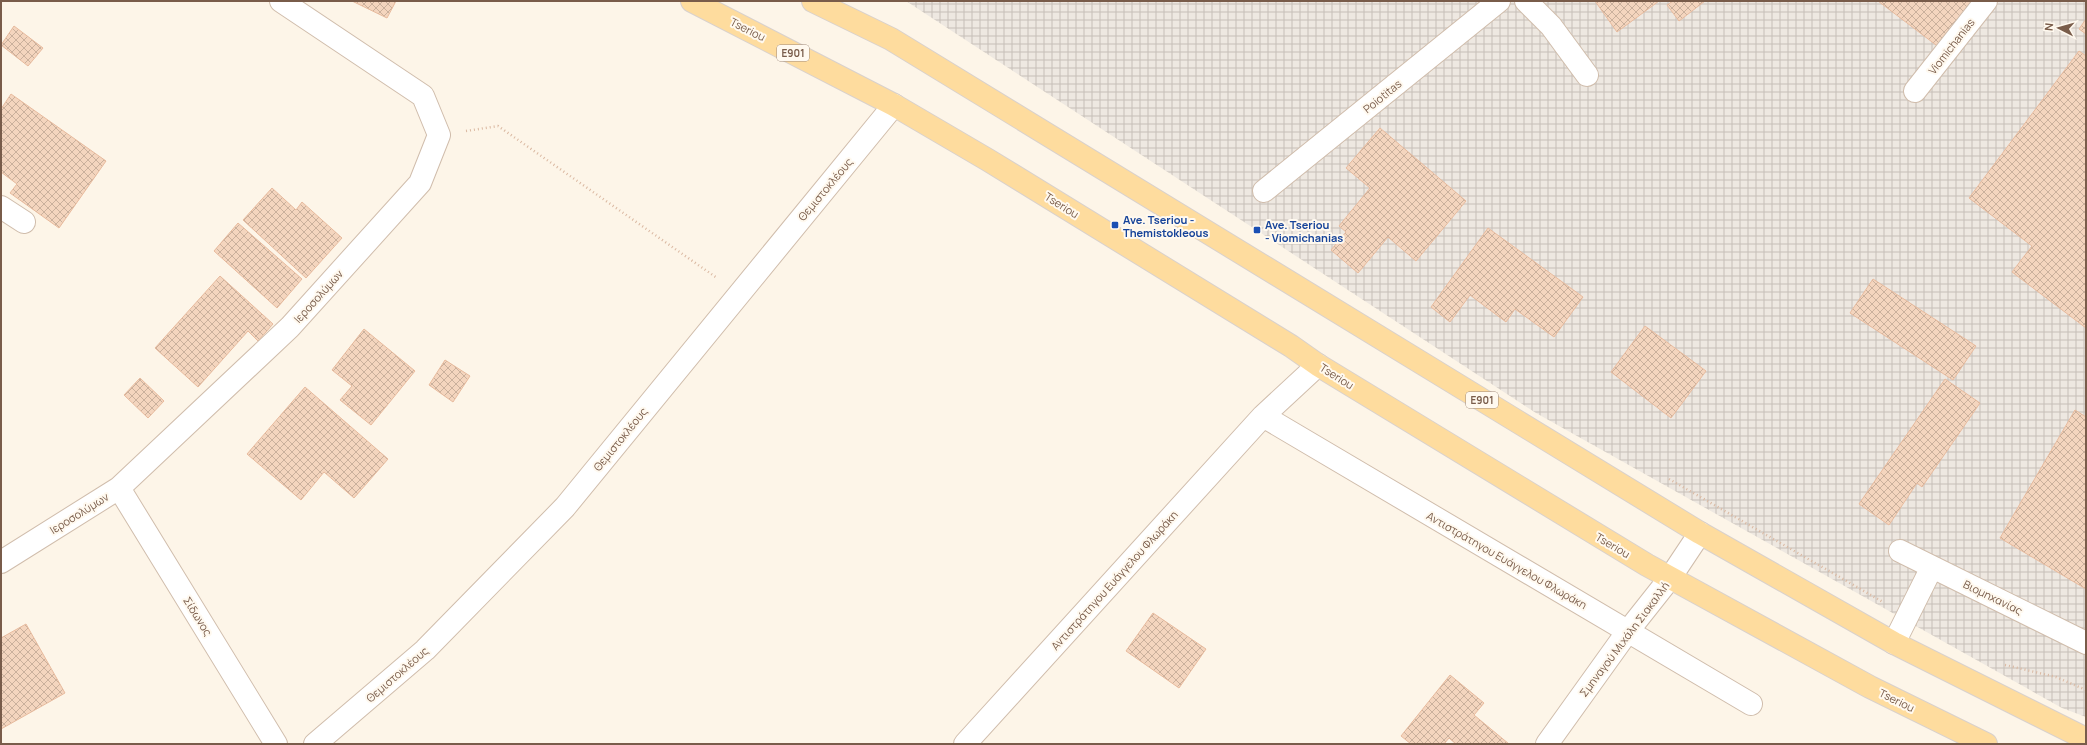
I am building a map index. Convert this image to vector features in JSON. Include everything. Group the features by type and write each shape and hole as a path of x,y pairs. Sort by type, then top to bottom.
{"main road":[{"name":"Tseriou","path":"692,1 894,105 995,164 1291,346 1318,365 1670,578 1870,687 1986,744"},
{"name":"E901","path":"814,1 891,39 1700,533 1894,643 2086,740"}],"street":[{"path":"281,1 423,96 439,136"},
{"name":"Poiotitas","path":"1264,191 1499,1"},
{"path":"1526,1 1552,26 1587,75"},
{"name":"Viomichanias","path":"1915,91 1986,1"},
{"name":"Θεμιστοκλέους","path":"315,744 425,650 565,507 894,105"},
{"name":"Ιεροσολύμων","path":"1,562 119,488 290,327 420,183 439,136"},
{"path":"1,207 24,222"},
{"name":"Αντιστράτηγου Ευάγγελου Φλωράκη","path":"965,744 1263,416 1318,365"},
{"name":"Αντιστράτηγου Ευάγγελου Φλωράκη","path":"1263,416 1751,704"},
{"name":"Σίδωνος","path":"119,488 276,744"},
{"name":"Σμηναγού Μιχάλη Σιακαλλή","path":"1547,744 1628,631 1670,578 1700,533"},
{"name":"Βιομηχανίας","path":"1900,551 2086,643"},
{"path":"1894,643 1932,567"}],"path":[{"path":"439,136 498,126 739,294"}],"shaded area":[{"path":"906,1 2086,1 2086,717 2062,708 1536,413"}],"building":[{"path":"352,1 396,1 387,18"},
{"path":"1595,1 1659,1 1617,32"},
{"path":"1673,1 1705,1 1679,21 1667,5"},
{"path":"1878,1 1975,1 1940,48"},
{"path":"2086,19 2086,34 2079,29"},
{"path":"14,26 43,48 28,66 1,45"},
{"path":"2079,51 2086,56 2086,328 2012,272 2032,246 1969,198"},
{"path":"11,94 106,161 59,228 10,193 17,184 1,172 1,109"},
{"path":"1380,128 1466,201 1416,261 1388,237 1358,273 1331,250 1346,232 1339,226 1370,188 1346,168"},
{"path":"272,188 296,210 302,202 342,238 306,278 243,220"},
{"path":"238,223 302,279 277,308 214,251"},
{"path":"1488,228 1583,297 1554,337 1515,309 1506,322 1470,295 1450,322 1431,307"},
{"path":"220,276 273,324 258,341 248,331 198,387 155,348"},
{"path":"1873,279 1976,346 1953,380 1850,313"},
{"path":"1645,326 1706,371 1671,418 1611,372"},
{"path":"364,329 415,371 371,425 340,400 352,386 332,370"},
{"path":"445,360 470,376 453,402 429,385"},
{"path":"140,378 164,401 148,418 124,395"},
{"path":"1945,379 1980,403 1922,487 1917,483 1889,525 1859,504"},
{"path":"305,387 388,459 354,498 324,472 301,500 247,454"},
{"path":"2075,410 2086,417 2086,589 2000,538"},
{"path":"1153,613 1206,649 1179,688 1126,651"},
{"path":"26,624 65,693 1,729 1,638"},
{"path":"1450,675 1484,703 1474,715 1509,744 1456,744 1449,738 1444,744 1411,744 1401,736"}],"place":[{"name":"Ave. Tseriou - Themistokleous","path":"1115,225"},
{"name":"Ave. Tseriou - Viomichanias","path":"1257,230"}]}
